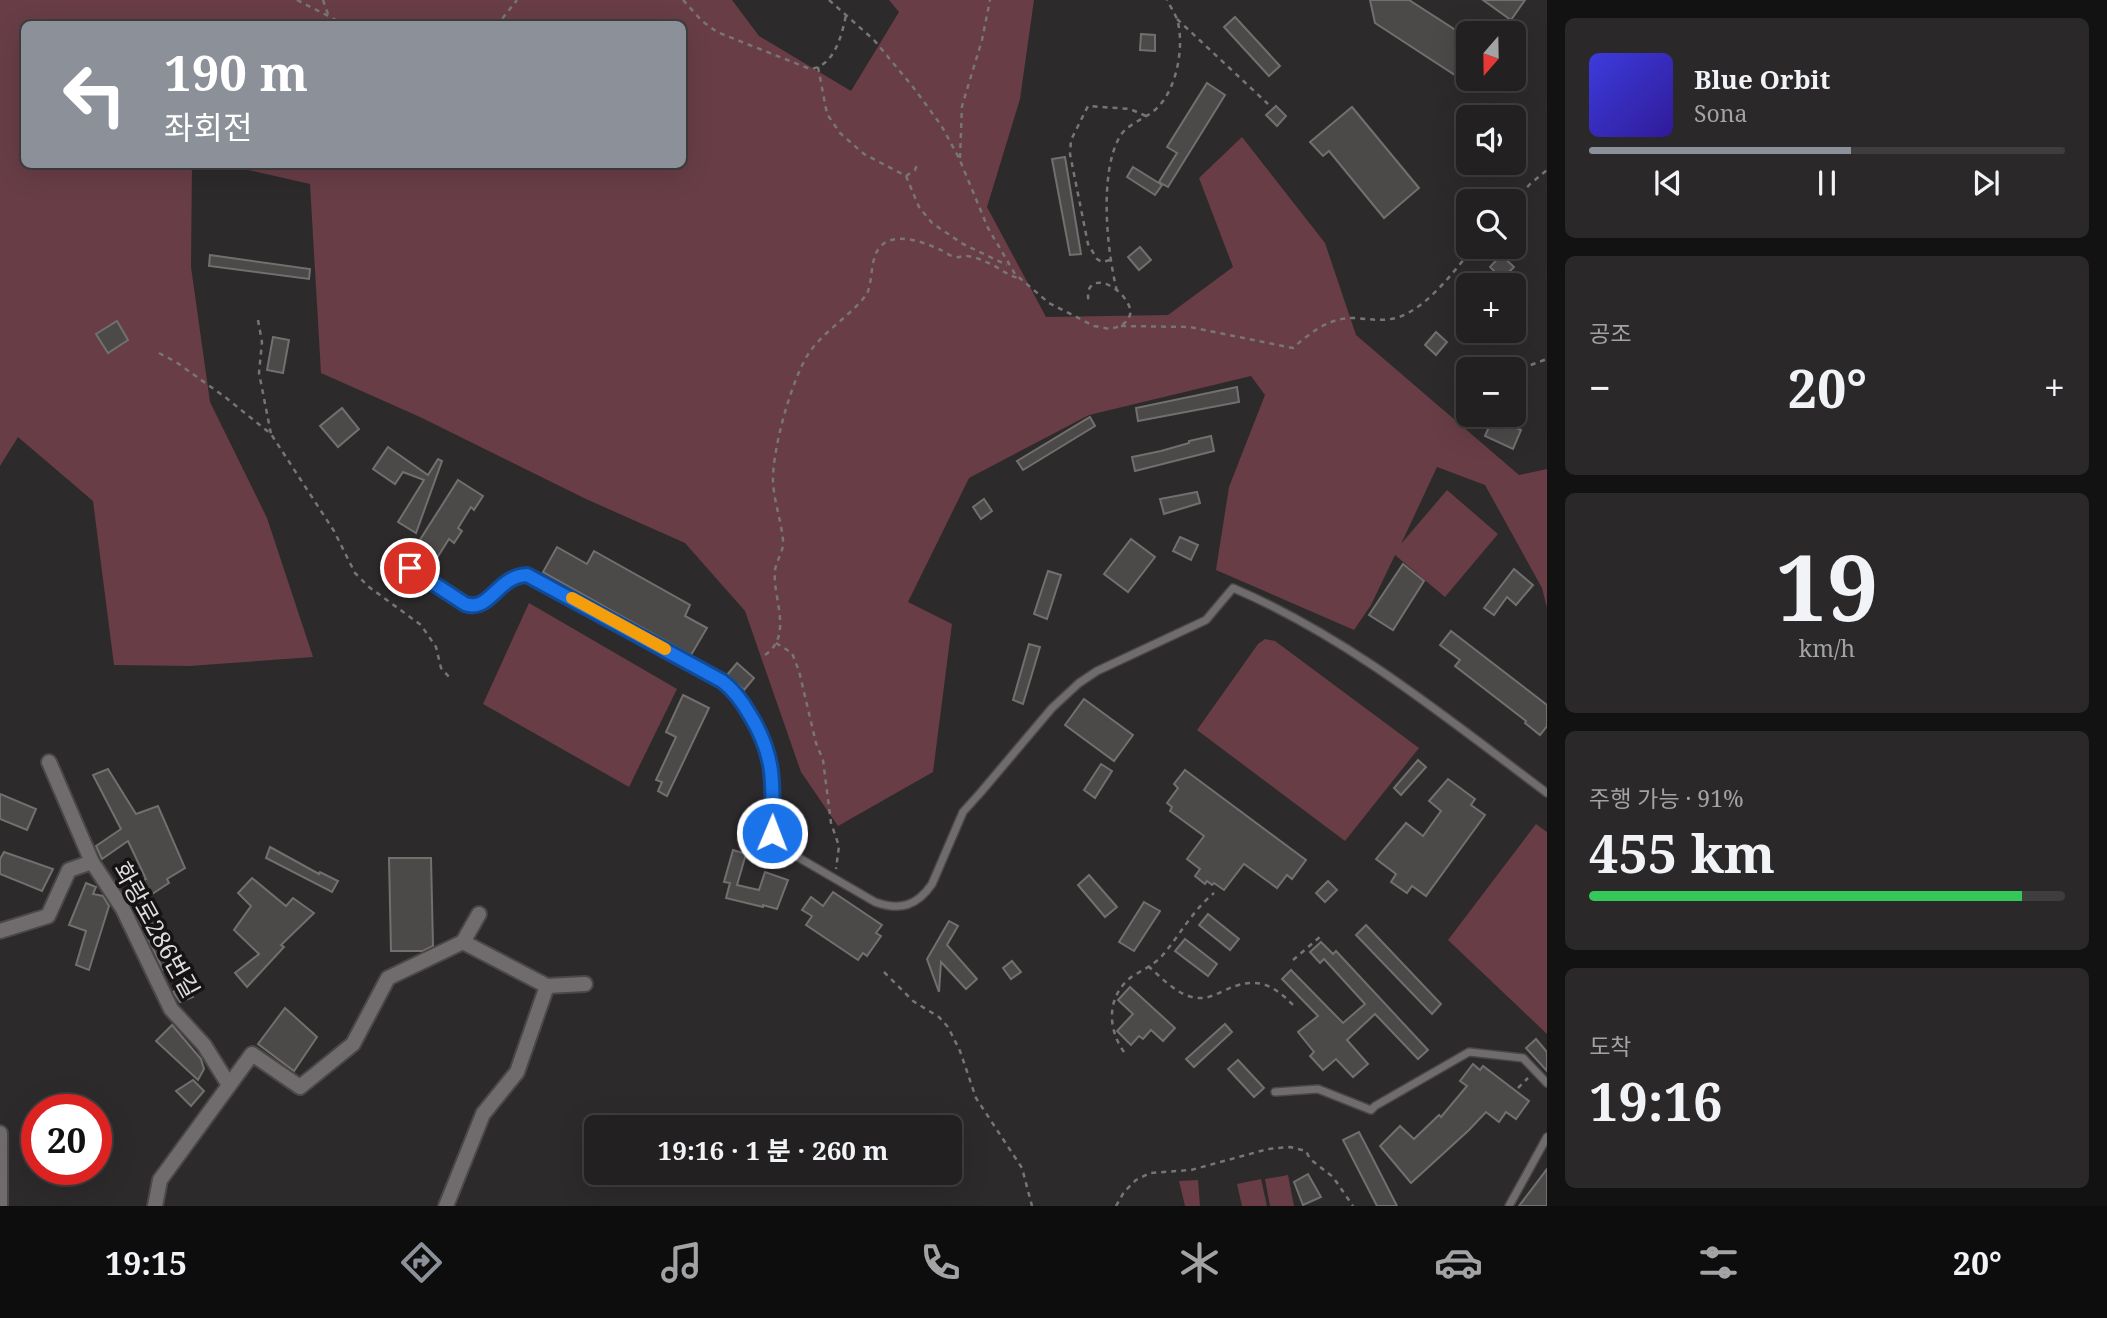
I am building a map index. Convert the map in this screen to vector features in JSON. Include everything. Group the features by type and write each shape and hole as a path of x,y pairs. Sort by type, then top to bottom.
{"street":[{"name":"화랑로286번길","path":"49,762 92,862 123,909 171,1009 204,1045 229,1086"},
{"name":"화랑로286번길","path":"0,931 48,916 68,870 92,862"},
{"path":"155,1206 160,1180 252,1054 300,1087 354,1044 388,978 463,942 479,914"},
{"path":"463,942 547,986 585,984"},
{"path":"446,1206 482,1114 517,1072 547,986"},
{"path":"0,1133 0,1206"}],"lane":[{"path":"410,568 472,607 482,604 509,579 527,575 722,681 745,706 766,741 773,778 770,841 875,902 891,907 908,906 925,894 932,884 963,811 1052,708 1079,683 1097,671 1206,620 1233,589 1269,604 1337,642 1547,793"},
{"path":"1275,1092 1318,1088 1371,1110 1375,1105 1469,1052 1523,1058 1547,1083"},
{"path":"1509,1206 1547,1137"}],"path":[{"path":"297,0 340,21"},
{"path":"323,0 329,17"},
{"path":"497,21 517,0"},
{"path":"683,0 702,21 717,32 803,67 818,67 829,59 839,39 846,15"},
{"path":"829,0 874,40 941,125 960,162 979,210 1010,267 1049,303 1094,326 1190,327 1293,348 1335,319 1383,320 1408,313 1431,295 1463,259"},
{"path":"960,162 962,106 982,40 990,0"},
{"path":"1117,291 1110,260 1107,200 1113,152 1124,130 1161,104 1172,83 1181,43 1177,19 1167,0"},
{"path":"1177,19 1268,104"},
{"path":"818,67 827,114 831,123 850,144 905,176 919,207 932,223 963,244 1010,267"},
{"path":"1110,260 1102,262 1097,259 1086,236 1070,144 1088,106 1130,109 1146,116"},
{"path":"905,176 915,170 918,162"},
{"path":"1526,190 1547,170"},
{"path":"765,655 776,643 781,619 775,568 783,548 773,485 774,457 796,377 810,351 867,294 878,248 893,239 917,242 937,248 952,257 978,258 1012,277 1019,278"},
{"path":"1089,304 1089,291 1092,286 1108,282 1129,303 1131,312 1128,320 1121,326"},
{"path":"258,320 262,342 259,373 271,434"},
{"path":"159,354 176,362 271,434 334,531 355,573 369,587 421,625 436,646 441,668 450,678"},
{"path":"1526,367 1547,359"},
{"path":"776,643 792,653 823,760 831,823 839,846 836,870"},
{"path":"1124,1052 1113,1028 1112,1008 1115,996 1130,979 1160,958 1196,910 1214,893"},
{"path":"1293,960 1321,936"},
{"path":"1148,966 1176,989 1191,997 1207,998 1250,982 1271,987 1295,1007"},
{"path":"884,972 914,1001 939,1017 948,1027 960,1051 976,1098 1022,1168 1032,1206"},
{"path":"1518,1088 1535,1070"},
{"path":"1116,1206 1124,1192 1136,1180 1150,1174 1191,1170 1268,1149 1290,1147 1306,1151 1310,1159 1333,1177 1353,1206"}],"shaded area":[{"path":"0,0 732,0 759,36 851,91 899,12 889,0 1034,0 1020,99 987,207 1046,317 1168,315 1233,267 1199,178 1242,137 1325,243 1356,335 1456,421 1456,427 1463,427 1519,475 1547,469 1547,608 1542,588 1485,485 1437,467 1401,544 1447,490 1498,534 1445,597 1395,555 1371,605 1354,630 1216,570 1229,487 1265,395 1251,376 1089,415 969,478 908,602 952,624 933,772 838,826 801,772 745,611 685,543 321,373 310,184 239,168 686,168 686,21 21,21 21,168 192,168 191,267 210,402 267,518 313,657 189,666 114,665 93,501 18,437 0,466"},
{"path":"529,603 677,689 629,787 483,704"},
{"path":"1265,639 1275,641 1419,748 1345,841 1197,730 1258,644"},
{"path":"1536,824 1547,832 1547,1034 1448,940"},
{"path":"1288,1175 1294,1206 1270,1206 1265,1179"},
{"path":"1261,1179 1267,1206 1242,1206 1237,1184"},
{"path":"1198,1180 1200,1206 1185,1206 1179,1181"}],"building":[{"path":"1370,0 1409,0 1456,30 1456,76 1375,23"},
{"path":"1483,0 1525,0 1511,20"},
{"path":"1235,17 1280,66 1269,76 1224,27"},
{"path":"1141,34 1155,35 1155,51 1140,50"},
{"path":"1207,83 1225,95 1168,187 1159,182 1177,153 1167,147"},
{"path":"1276,106 1286,116 1277,126 1266,115"},
{"path":"1352,107 1419,188 1384,218 1329,151 1323,156 1310,142"},
{"path":"1065,157 1081,254 1070,255 1052,159"},
{"path":"1133,167 1162,185 1155,195 1127,177"},
{"path":"1140,247 1151,260 1139,270 1128,257"},
{"path":"210,255 310,269 309,279 209,266"},
{"path":"1497,259 1505,259 1514,267 1508,273 1496,273 1490,267"},
{"path":"117,321 128,340 108,353 96,334"},
{"path":"1436,332 1447,342 1436,355 1425,345"},
{"path":"273,337 289,340 283,373 267,370"},
{"path":"1237,387 1239,402 1138,421 1136,408"},
{"path":"342,408 359,429 338,447 320,426"},
{"path":"1090,417 1095,426 1023,470 1017,461"},
{"path":"1489,427 1515,427 1521,430 1513,449 1485,436"},
{"path":"1211,436 1214,451 1135,471 1132,457"},
{"path":"388,447 428,475 438,459 442,461 416,533 398,522 424,480 403,472 395,484 373,469"},
{"path":"458,480 483,496 474,510 471,507 458,528 462,531 454,543 449,539 430,569 409,557"},
{"path":"1197,492 1200,503 1164,514 1160,499"},
{"path":"984,499 992,511 981,519 973,507"},
{"path":"1180,537 1198,545 1191,560 1173,551"},
{"path":"1131,539 1155,557 1128,592 1104,574"},
{"path":"557,547 587,564 594,551 690,605 685,616 707,628 691,655 543,572"},
{"path":"1403,564 1424,581 1393,630 1369,615"},
{"path":"1514,569 1533,585 1516,605 1507,597 1494,615 1484,608"},
{"path":"1048,571 1061,575 1047,619 1034,614"},
{"path":"1451,631 1547,705 1547,726 1540,735 1455,666 1460,660 1440,645"},
{"path":"1029,644 1040,647 1023,704 1013,700"},
{"path":"737,663 754,678 744,690 727,675"},
{"path":"683,695 709,708 667,796 658,791 662,782 656,780 676,737 666,732"},
{"path":"1084,699 1133,735 1114,761 1065,725"},
{"path":"1418,760 1426,767 1401,795 1394,788"},
{"path":"1101,764 1112,771 1095,798 1084,790"},
{"path":"108,769 136,814 158,806 185,868 167,879 169,883 146,898 177,962 163,970 133,908 138,906 129,887 146,879 128,841 102,859 96,846 121,829 93,775"},
{"path":"1185,770 1306,860 1292,879 1287,875 1277,888 1244,864 1224,890 1214,883 1212,885 1207,881 1205,884 1195,876 1200,869 1187,859 1204,836 1170,811 1172,807 1167,803 1178,788 1174,784"},
{"path":"1448,779 1475,799 1471,805 1485,815 1426,896 1412,886 1407,893 1391,882 1396,874 1376,859 1406,823 1423,836 1441,811 1429,801"},
{"path":"0,794 36,809 27,830 0,819"},
{"path":"270,847 319,874 320,872 338,881 332,892 266,858"},
{"path":"733,850 746,854 737,885 759,890 765,872 788,880 777,909 726,898 730,883 724,882"},
{"path":"4,852 53,869 42,891 0,874 0,859"},
{"path":"389,858 431,858 433,946 423,951 391,951"},
{"path":"1089,875 1117,907 1105,917 1078,885"},
{"path":"252,878 286,906 293,898 314,913 281,945 284,947 247,987 235,973 259,954 234,930 251,906 238,893"},
{"path":"1328,881 1337,890 1325,902 1316,893"},
{"path":"86,883 96,887 93,894 103,896 109,906 89,970 76,965 86,931 69,925"},
{"path":"833,892 882,925 876,933 881,936 867,956 863,953 858,960 806,925 812,916 802,910 811,897 823,906"},
{"path":"1144,902 1160,911 1134,951 1119,942"},
{"path":"1208,914 1239,939 1230,950 1199,925"},
{"path":"949,921 958,926 947,945 977,979 966,989 941,962 939,992 927,959"},
{"path":"1366,925 1441,1004 1432,1014 1356,935"},
{"path":"1185,939 1217,964 1208,976 1175,951"},
{"path":"1321,942 1333,954 1336,951 1428,1050 1418,1059 1375,1014 1347,1040 1368,1064 1353,1077 1336,1059 1323,1070 1310,1056 1314,1052 1298,1032 1318,1016 1282,979 1291,970 1343,1023 1365,1004 1324,959 1320,963 1310,952"},
{"path":"1012,961 1021,972 1011,979 1003,968"},
{"path":"189,984 193,997 180,1002 173,992"},
{"path":"1130,987 1175,1028 1163,1041 1151,1030 1143,1039 1139,1036 1131,1045 1117,1031 1133,1014 1118,1000"},
{"path":"285,1008 317,1037 294,1071 258,1044"},
{"path":"1225,1024 1232,1032 1194,1067 1186,1059"},
{"path":"172,1025 201,1059 204,1069 198,1080 156,1041"},
{"path":"1536,1039 1547,1052 1547,1071 1526,1048"},
{"path":"1238,1060 1264,1088 1254,1097 1228,1069"},
{"path":"1473,1064 1480,1070 1483,1066 1529,1101 1516,1119 1506,1112 1499,1122 1486,1112 1411,1183 1380,1146 1400,1126 1414,1139 1439,1115 1441,1117 1467,1086 1460,1081"},
{"path":"193,1080 204,1091 191,1106 176,1091"},
{"path":"1359,1132 1397,1206 1377,1206 1343,1140"},
{"path":"1547,1169 1547,1206 1519,1206"},
{"path":"1308,1174 1321,1197 1303,1205 1294,1182"}],"slow traffic":[{"path":"572,598 665,649"}],"route":[{"path":"410,568 472,607 482,604 509,579 527,575 722,681 745,706 766,741 773,778 772,833"}]}
